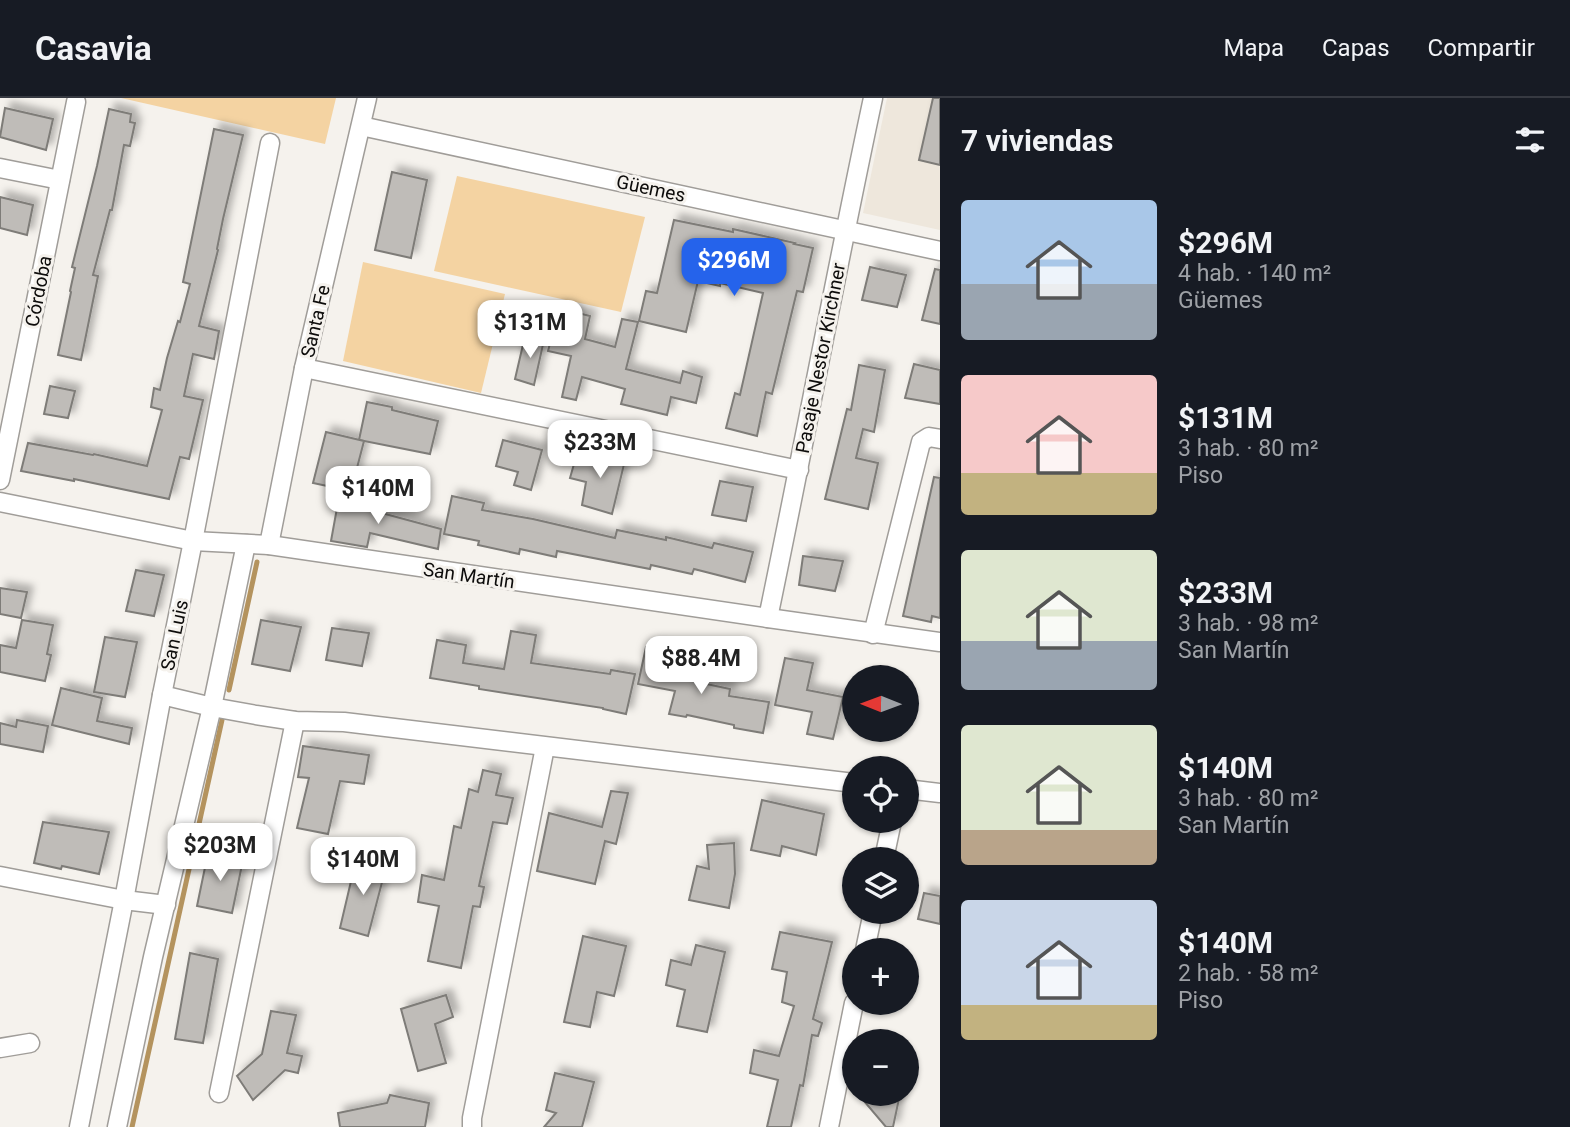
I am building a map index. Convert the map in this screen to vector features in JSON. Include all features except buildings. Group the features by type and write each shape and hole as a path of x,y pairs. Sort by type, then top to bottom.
{"street":[{"name":"Santa Fe","path":"268,545 304,368 367,98"},
{"name":"Pasaje Nestor Kirchner","path":"768,618 873,98"},
{"name":"Córdoba","path":"0,480 76,102"},
{"name":"Güemes","path":"361,126 940,251"},
{"name":"San Luis","path":"79,1127 270,142"},
{"path":"0,167 60,180"},
{"path":"304,368 799,470"},
{"path":"873,634 921,442 929,436 940,439"},
{"name":"San Martín","path":"0,502 193,541 268,545 940,642"},
{"path":"117,1127 246,544"},
{"path":"162,695 212,707 295,721 344,722 842,782"},
{"path":"219,1093 295,721"},
{"path":"472,1127 545,747"},
{"path":"919,791 940,793"},
{"path":"0,876 124,900 166,905"},
{"path":"829,1127 852,1015"},
{"path":"0,1048 30,1043"}],"shaded area":[{"path":"121,98 336,98 325,144"},
{"path":"887,98 940,98 940,230 863,213"},
{"path":"457,176 645,217 621,312 434,271"},
{"path":"363,262 505,294 481,393 343,361"}],"waterway":[{"path":"229,690 257,562"},
{"path":"132,1127 222,720"}]}
